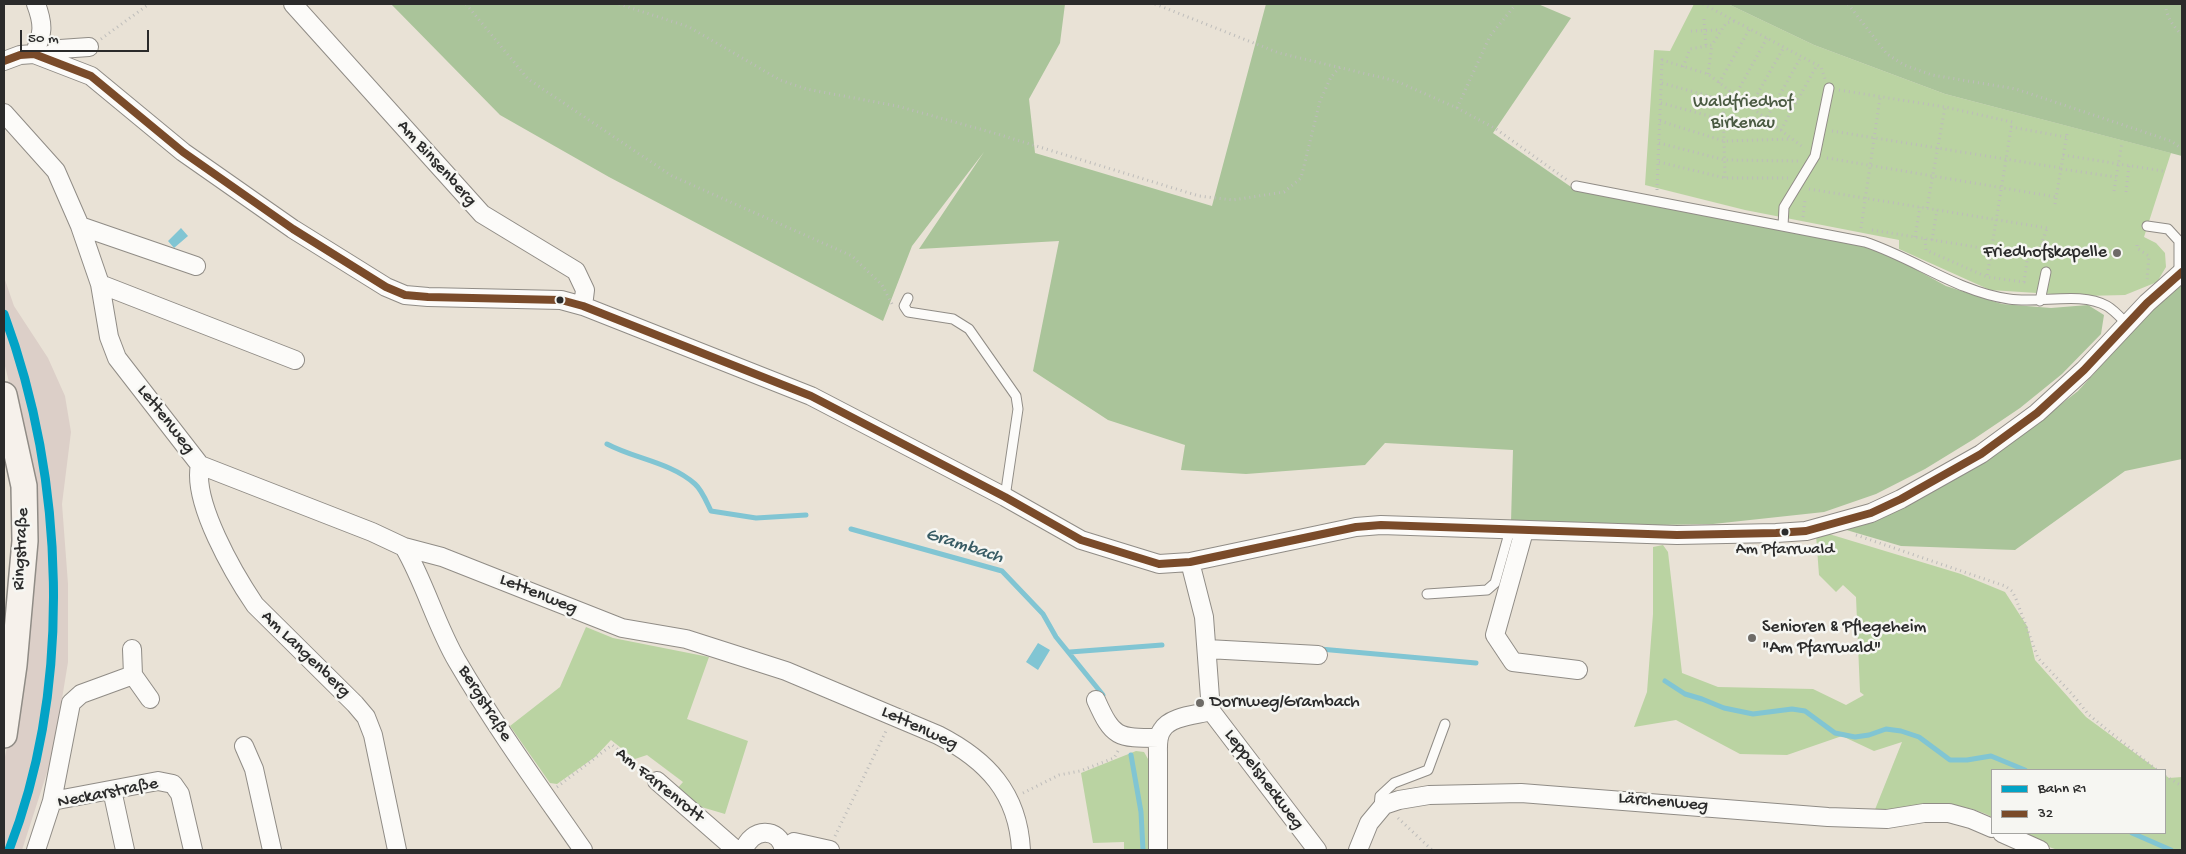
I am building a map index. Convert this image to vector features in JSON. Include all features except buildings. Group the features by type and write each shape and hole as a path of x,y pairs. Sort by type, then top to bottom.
{"main road":[{"name":"Ringstraße","path":"4,395 11,455 24,486 25,542 14,665 4,734"}],"street":[{"path":"36,4 40,14 41,55"},
{"name":"Am Binsenberg","path":"293,4 482,214 576,271 585,290 583,306"},
{"path":"4,61 20,55 41,55 60,49 89,47"},
{"path":"41,55 91,76 183,152 293,229 386,287 405,295 561,300 583,306 811,396 1004,497 1081,540 1159,564 1190,562 1356,527 1381,525 1686,535 1776,533 1806,530 1871,513 1901,499 1981,454 2037,413 2084,370 2127,324 2181,274"},
{"name":"Lettenweg","path":"4,113 56,171 80,226 100,284 109,337 117,358 200,465 372,532 404,548 442,557 622,628 686,639 786,671 957,745 990,772 1010,799 1018,826 1020,850"},
{"path":"80,226 196,266"},
{"path":"100,284 296,360"},
{"name":"Am Langenberg","path":"200,465 198,484 226,557 243,588 255,605 366,717 373,735 397,850"},
{"path":"1517,530 1495,636 1513,662 1578,670"},
{"name":"Bergstraße","path":"404,548 413,563 456,659 499,729 583,850"},
{"name":"Leppelsheckweg","path":"1190,562 1204,616 1211,711 1317,850"},
{"path":"1207,649 1318,655"},
{"path":"132,650 133,675 150,699"},
{"path":"52,801 71,702 81,694 133,675"},
{"path":"1096,700 1113,732 1126,737 1158,738"},
{"path":"1158,850 1158,738 1162,729 1171,722 1211,711"},
{"path":"244,746 254,769 272,850"},
{"name":"Neckarstraße","path":"36,850 52,801 158,781 173,784 180,794 193,850"},
{"name":"Am Farrenrott","path":"657,781 736,850"},
{"path":"112,790 124,850"},
{"name":"Lärchenweg","path":"1382,808 1399,800 1429,795 1522,792 1828,817 1887,820 1924,813 1950,813 1972,819 1991,828"},
{"path":"1358,850 1369,823 1382,808"},
{"path":"744,850 746,843 759,833 774,835 784,849 794,842 831,847"},
{"path":"2004,834 2040,850"}],"lane":[{"path":"1783,226 1784,207 1801,187 1802,178 1813,159 1829,88"},
{"path":"1576,186 1865,242 1884,248 1975,291 2010,300 2040,301 2086,298 2107,306 2127,324"},
{"path":"2147,226 2168,229 2179,241 2181,274"},
{"path":"2040,301 2046,272"},
{"path":"908,298 904,306 908,312 953,319 969,329 1016,396 1018,409 1004,497"},
{"path":"1427,594 1487,590 1492,588 1517,530"},
{"path":"1382,808 1380,796 1394,783 1428,770 1445,724"}],"path":[{"path":"89,47 149,4"},
{"path":"466,4 528,80 672,176 852,256 882,285"},
{"path":"619,4 689,27 780,80 806,89 897,106 994,133 1199,196 1233,200 1284,192 1301,178 1320,101 1331,77 1340,67"},
{"path":"1156,4 1279,53 1396,81 1457,108 1496,129 1576,186"},
{"path":"1457,108 1490,36 1516,4"},
{"path":"1703,4 1821,67 1829,88 1880,98 1945,107 2012,122 1988,277"},
{"path":"1848,4 1887,54 1904,65 1932,75 2016,89 2172,141 2182,149"},
{"path":"2166,4 2165,8 2173,25 2182,35"},
{"path":"1704,19 1706,46"},
{"path":"1708,74 1712,45 1719,30 1726,23 1736,21"},
{"path":"1719,84 1750,28"},
{"path":"1692,31 1719,30"},
{"path":"1735,96 1767,38"},
{"path":"1683,66 1690,49 1712,45"},
{"path":"1750,107 1784,47"},
{"path":"1766,119 1801,56"},
{"path":"1658,180 1662,60 1708,74 1781,130 1813,159"},
{"path":"1781,130 1817,65"},
{"path":"1662,83 1723,100"},
{"path":"1725,178 1723,100 1729,91"},
{"path":"1812,220 1803,218 1801,187 1865,198 1928,208 1996,220 2047,227 2037,257 1860,228 1865,198 1870,166 1880,98"},
{"path":"1661,103 1724,120 1766,119"},
{"path":"1928,208 1945,107"},
{"path":"1660,121 1724,140 1792,139"},
{"path":"2011,127 2066,136 2055,204"},
{"path":"1820,129 2116,178"},
{"path":"2114,191 2122,142"},
{"path":"1659,143 1725,160 1813,159 1870,166 2056,197"},
{"path":"2063,155 2163,171"},
{"path":"1659,162 1725,178 1802,178"},
{"path":"2126,192 2129,165"},
{"path":"1915,237 1920,207"},
{"path":"1932,240 1937,210"},
{"path":"1925,239 1926,250 1988,277 2024,282 2028,255"},
{"path":"2137,245 2137,248 2148,256 2147,280"},
{"path":"2039,250 2047,252"},
{"path":"1827,525 2005,586 2012,591 2038,658 2089,715 2156,769"},
{"path":"831,847 893,716"},
{"name":"Am Farrenrott","path":"545,795 582,770 612,745 657,781"},
{"path":"1010,799 1059,775 1080,771 1114,758"},
{"path":"2166,777 2182,786"},
{"path":"1382,808 1432,850"}],"shaded area":[{"path":"4,277 14,306 48,358 65,396 71,432 62,504 68,584 68,662 53,754 22,850 4,850 4,762 25,655 29,463 4,362"}],"green space":[{"path":"391,4 1065,4 1060,43 1029,99 1035,153 1212,206 1266,4 1538,4 1571,18 1493,133 1574,189 1875,247 1946,286 2002,304 2051,308 2088,305 2104,315 2101,334 2062,374 2020,408 1974,439 1925,469 1876,494 1824,512 1713,524 1656,525 1511,522 1513,450 1385,443 1365,465 1246,474 1181,470 1185,445 1108,420 1033,371 1059,241 919,249 984,152 912,246 883,321 609,177 500,115"},
{"name":"Waldfriedhof Birkenau","path":"1694,4 1728,4 1814,45 1945,94 2171,153 2144,237 2156,243 2165,253 2166,267 2157,282 2125,295 2084,296 1990,290 1899,249 1899,240 1745,210 1645,185 1654,50 1670,51"},
{"path":"1728,4 2182,4 2182,156 1945,94 1814,45"},
{"path":"2182,283 2182,459 2125,471 2015,550 1901,546 1843,529 2033,426 2078,391 2165,296"},
{"path":"1829,534 1961,574 2005,592 2027,626 2035,660 2086,717 2157,769 1991,769 1991,817 1978,811 1949,805 1919,806 1874,812 1902,742 1874,751 1842,736 1787,755 1740,754 1676,720 1634,727 1647,692 1653,614 1653,547 1663,545 1668,552 1682,673 1718,687 1813,689 1846,705 1864,695 1860,692 1856,597 1843,585 1836,592 1819,575 1816,535"},
{"path":"586,627 613,638 709,657 687,719 748,741 725,814 698,806 676,790 683,782 647,755 635,759 611,740 595,757 557,784 550,783 510,726 560,687"},
{"path":"1136,751 1144,752 1148,759 1149,850 1124,850 1124,842 1093,843 1081,773"},
{"path":"2166,776 2169,778 2182,777 2182,850 2060,850 2046,846 2026,834 2166,834"}],"water":[{"path":"181,228 188,236 174,248 168,241"},
{"path":"1038,643 1050,650 1038,670 1026,662"}],"waterway":[{"name":"Grambach","path":"607,444 664,466 685,477 700,490 711,511 756,518 806,515"},
{"name":"Grambach","path":"851,529 1002,571 1043,614 1056,637 1103,695"},
{"path":"1070,652 1162,645"},
{"path":"1320,649 1476,663"},
{"path":"1665,681 1685,694 1724,708 1753,714 1792,709 1805,711 1835,733 1855,737 1869,735 1886,729 1901,731 1919,737 1950,760 1967,760 1991,756 2023,769"},
{"name":"Grambach","path":"1131,755 1141,812 1143,850"},
{"path":"2134,834 2171,850"}],"railway":[{"path":"9,850 18,826 37,751 51,649"}],"rail line":[{"name":"R1","path":"4,314 24,378 40,444 49,513 53,582 52,651 44,720 30,786 9,850"}],"transit line":[{"name":"32","path":"4,61 20,55 34,54 91,76 183,152 293,229 386,287 405,295 561,300 583,306 811,396 1005,497 1081,540 1159,564 1190,562 1356,527 1381,525 1677,535 1776,533 1806,531 1871,513 1901,499 1981,454 2037,413 2084,370 2147,303 2182,272"}],"place":[{"name":"Friedhofskapelle","path":"2117,253"},
{"name":"Am Pfarrwald","path":"1785,532"},
{"name":"Senioren & Pflegeheim \"Am Pfarrwald\"","path":"1752,638"},
{"name":"Dornweg/Grambach","path":"1200,703"}]}
